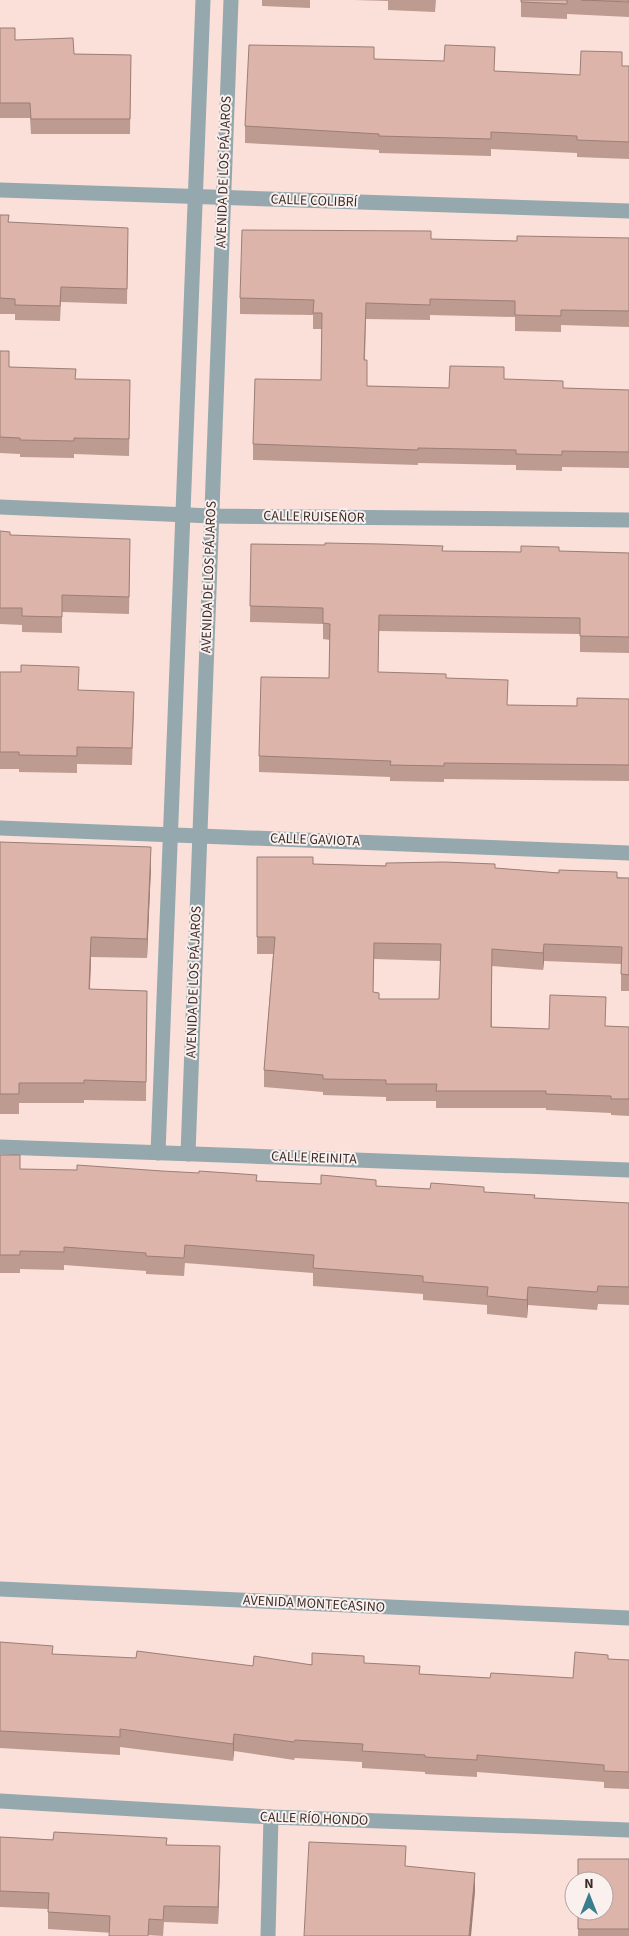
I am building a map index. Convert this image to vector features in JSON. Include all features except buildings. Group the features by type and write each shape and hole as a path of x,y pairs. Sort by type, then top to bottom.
{"street":[{"name":"AVENIDA DE LOS PÁJAROS","path":"158,1153 203,0"},
{"name":"AVENIDA DE LOS PÁJAROS","path":"188,1154 231,0"},
{"name":"CALLE COLIBRÍ","path":"0,190 629,211"},
{"name":"CALLE RUISEÑOR","path":"0,506 183,513 212,516 629,520"},
{"name":"CALLE GAVIOTA","path":"0,828 629,853"},
{"name":"CALLE REINITA","path":"0,1147 629,1170"},
{"name":"AVENIDA MONTECASINO","path":"0,1589 629,1618"},
{"name":"CALLE RÍO HONDO","path":"0,1802 271,1817 629,1830"},
{"path":"268,1936 271,1817"}]}
